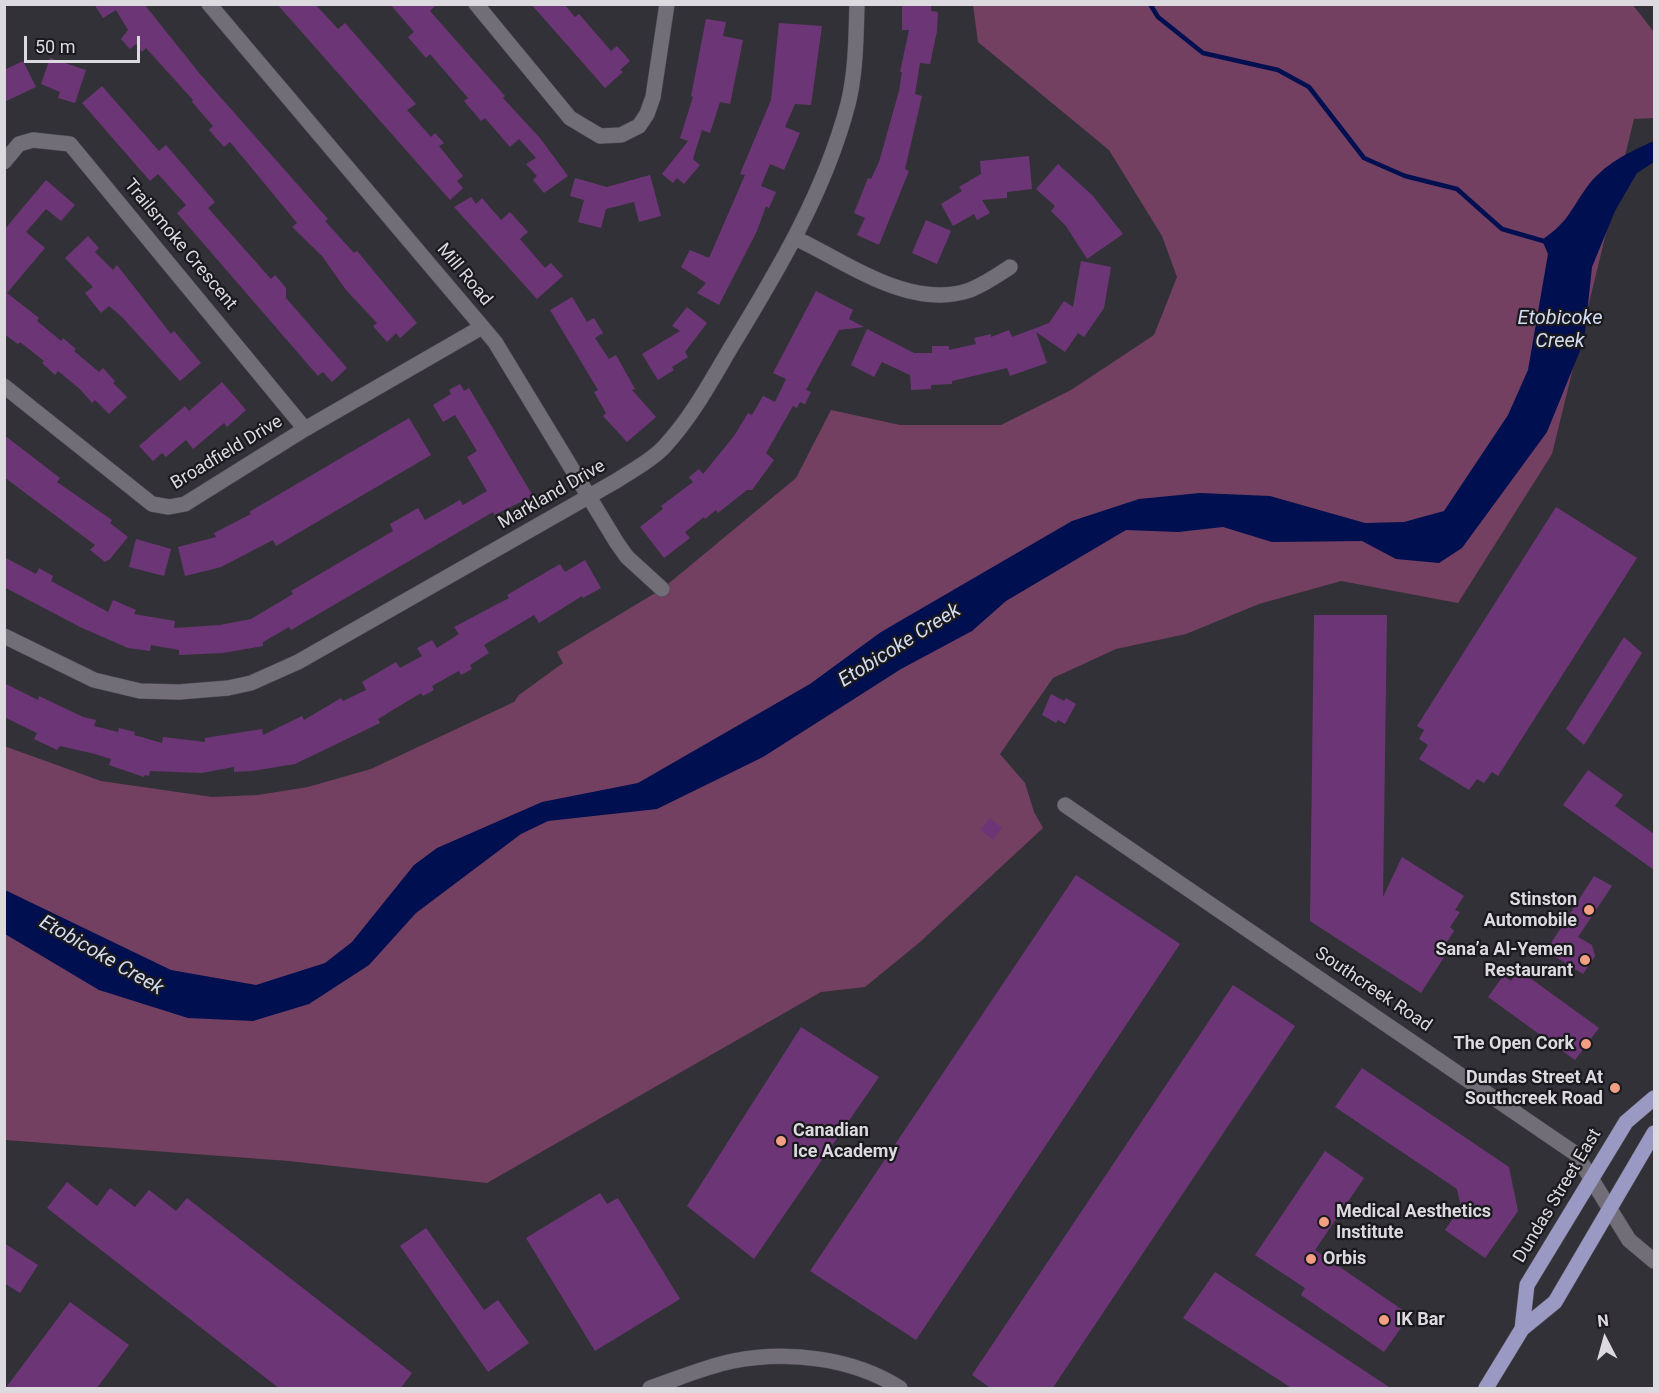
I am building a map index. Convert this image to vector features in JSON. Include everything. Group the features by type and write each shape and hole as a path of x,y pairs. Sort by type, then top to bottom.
{"main road":[{"name":"Dundas Street East","path":"1522,1329 1527,1285 1626,1122 1654,1098"},
{"name":"Dundas Street East","path":"1486,1389 1522,1329 1555,1302 1654,1133"}],"street":[{"name":"Mill Road","path":"210,4 509,362 588,497 627,557 662,590"},
{"path":"476,4 570,118 600,136 621,135 639,126 647,114 652,97 667,4"},
{"name":"Markland Drive","path":"4,636 94,680 119,688 179,692 251,683 298,662 588,497 662,449 687,420 795,238 827,165 849,102 855,59 857,4"},
{"name":"Trailsmoke Crescent","path":"4,162 19,144 33,140 70,144 305,429"},
{"path":"795,238 881,280 922,294 946,295 970,290 1010,267"},
{"name":"Broadfield Drive","path":"4,386 152,504 169,507 185,504 305,429 482,327"},
{"name":"Southcreek Road","path":"1065,805 1576,1154 1629,1240 1654,1261"},
{"path":"650,1389 733,1361 790,1357 816,1359 860,1368 884,1378 900,1389"}],"shaded area":[{"path":"1632,4 1654,32 1654,118 1634,119 1552,454 1458,603 1341,581 1259,604 1186,634 1116,649 1053,678 1000,754 1025,783 1034,812 1043,828 920,942 865,987 821,992 487,1183 289,1161 5,1140 4,746 101,781 212,797 258,795 308,787 371,769 514,702 519,695 563,663 557,652 662,589 796,478 831,410 900,425 1001,425 1071,390 1154,335 1177,277 1162,236 1109,150 978,42 973,5"}],"water":[{"name":"Etobicoke Creek","path":"1654,141 1654,162 1637,173 1615,211 1592,267 1584,341 1547,432 1462,548 1439,563 1396,559 1362,541 1272,542 1223,527 1178,532 1126,530 1006,601 972,631 901,669 763,757 657,809 548,821 521,834 416,913 369,965 309,1004 253,1021 188,1018 99,990 5,934 5,890 171,970 256,985 325,963 352,942 414,865 437,848 542,802 638,783 810,684 881,632 1072,521 1139,499 1200,493 1270,496 1365,523 1404,522 1444,511 1508,415 1528,370 1548,254 1542,240 1568,216 1587,187 1601,172 1626,154"}],"building":[{"path":"94,4 144,4 200,74 328,219 325,221 354,253 357,251 417,323 400,338 396,333 387,342 373,326 377,323 346,290 322,256 292,227 297,223 230,142 224,147 209,130 213,126 192,102 193,100 146,48 142,52 136,44 130,49 121,39 128,30 116,10 103,18"},
{"path":"277,4 315,4 338,29 345,23 416,104 407,110 431,137 435,133 444,143 439,146 463,176 457,181 463,188 450,200"},
{"path":"390,4 437,4 430,11 505,96 503,98 540,138 568,176 544,193 533,180 537,176 526,164 536,158 519,139 510,147 485,118 481,121 464,101 468,98 430,54 426,58 408,37 414,32"},
{"path":"531,4 564,4 575,17 579,14 611,51 617,46 630,61 620,70 623,72 605,88"},
{"path":"902,4 931,4 931,11 938,12 937,31 930,64 920,63 915,94 922,96 905,169 909,171 879,245 857,235 865,218 854,213 868,178 871,179 879,162 899,91 902,72 900,72 909,30 902,30"},
{"path":"706,19 726,22 723,36 743,40 730,104 720,102 710,133 702,130 693,159 700,165 684,184 677,178 673,183 662,174 688,141 680,138 693,97 691,96"},
{"path":"779,23 822,26 811,105 795,104 785,127 800,133 784,170 770,164 761,186 776,192 769,208 766,206 757,231 719,305 697,293 706,283 681,267 690,250 709,258 745,175 740,174 771,100"},
{"path":"50,58 86,70 75,103 58,98 60,92 41,84"},
{"path":"23,61 36,87 4,102 4,70"},
{"path":"102,86 159,151 166,145 215,202 208,208 271,279 275,275 286,288 286,298 347,368 332,382 323,372 318,376 177,213 186,205 158,174 150,181 82,103"},
{"path":"1029,156 1032,189 1007,192 1007,198 982,200 990,213 977,220 974,214 953,226 941,204 962,191 959,187 981,174 980,161"},
{"path":"1058,164 1093,196 1123,234 1087,259 1066,226 1051,211 1055,206 1036,189"},
{"path":"650,175 661,216 639,222 634,202 606,209 601,228 578,222 584,200 570,196 575,178 607,187"},
{"path":"46,180 75,205 61,221 46,209 26,232 45,248 7,293 39,318 37,321 61,341 63,338 76,349 74,351 99,372 103,368 115,381 113,383 127,397 109,414 95,400 92,403 81,390 58,371 55,375 42,363 44,361 20,342 18,344 4,334 4,230"},
{"path":"471,197 476,204 482,198 501,220 510,212 528,232 520,239 545,268 551,263 563,276 537,299 454,207"},
{"path":"926,220 951,231 937,264 912,253"},
{"path":"88,236 99,248 95,252 113,270 117,265 171,334 174,331 201,363 180,381 122,317 109,306 101,313 85,293 93,287 65,258"},
{"path":"1081,261 1111,267 1104,308 1084,337 1078,333 1065,352 1036,332 1047,363 1010,376 1007,368 952,381 952,384 931,385 931,389 911,390 910,375 882,362 874,377 851,365 867,329 914,353 932,353 932,346 949,346 949,350 976,344 974,338 991,334 991,337 1009,330 1012,337 1049,323 1064,301 1073,307"},
{"path":"816,291 853,310 849,319 864,327 839,330 806,390 811,392 805,404 800,402 797,408 793,406 766,453 774,460 752,490 747,490 718,513 716,510 705,519 704,517 685,532 690,538 664,558 640,527 663,509 661,506 693,482 689,477 699,469 703,474 734,436 748,413 752,415 763,396 775,402 786,379 773,373"},
{"path":"572,297 587,322 594,318 603,333 595,338 609,359 616,355 635,389 632,390 656,417 627,442 603,416 606,413 594,392 598,390 550,310"},
{"path":"687,307 707,323 685,352 688,357 658,380 642,354 680,331 672,326"},
{"path":"222,382 246,410 227,427 224,423 193,449 186,440 166,457 162,453 153,461 139,446 185,406 189,411"},
{"path":"460,384 464,391 469,388 533,496 494,515 493,512 291,630 289,627 263,642 263,646 223,653 179,655 179,650 151,645 150,651 128,648 80,627 4,587 4,557 36,574 39,568 53,576 51,581 108,612 113,600 136,610 134,614 175,621 174,628 220,625 251,619 293,594 291,591 393,531 390,524 418,508 425,520 460,500 463,505 487,491 467,457 477,451 455,415 443,422 433,405 451,394 449,390"},
{"path":"409,418 431,455 276,546 273,540 221,567 185,576 178,547 216,537 214,533 251,514 249,512"},
{"path":"4,435 60,478 57,482 112,520 110,523 128,537 110,559 105,562 90,550 95,545 4,477"},
{"path":"1556,507 1637,558 1498,776 1492,772 1484,783 1477,779 1469,790 1419,759 1428,745 1419,739 1424,730 1417,726"},
{"path":"136,539 171,549 164,576 129,567"},
{"path":"585,560 601,588 583,598 582,596 539,623 534,615 484,645 489,653 470,665 472,669 461,675 459,671 455,673 432,686 434,690 423,696 421,693 378,719 380,723 295,764 234,772 234,767 201,773 150,771 149,776 144,777 109,765 111,759 95,754 60,746 57,750 34,739 37,733 4,717 4,683 38,700 39,696 83,717 96,720 94,726 118,732 119,728 135,732 134,735 162,743 163,737 205,742 205,738 262,729 263,735 302,716 304,720 341,698 343,701 366,690 362,682 396,662 400,668 422,656 417,648 432,640 437,648 459,634 454,627 509,598 507,595 560,564 565,572"},
{"path":"1314,615 1387,615 1383,897 1402,857 1464,896 1455,910 1460,912 1450,927 1454,931 1445,945 1450,948 1421,993 1310,921"},
{"path":"1624,637 1642,653 1584,745 1566,729"},
{"path":"1051,694 1064,701 1066,698 1076,704 1065,724 1058,720 1056,723 1042,715"},
{"path":"1588,770 1623,795 1615,806 1654,834 1654,870 1563,805"},
{"path":"990,818 1002,828 993,840 980,830"},
{"path":"1076,875 1180,944 916,1340 810,1271"},
{"path":"1594,876 1612,886 1578,937 1592,945 1595,956 1583,974 1546,951"},
{"path":"1519,970 1599,1028 1575,1060 1488,997 1503,976 1511,981"},
{"path":"1233,985 1295,1026 1052,1389 992,1389 972,1375"},
{"name":"Canadian Ice Academy","path":"801,1027 879,1077 754,1259 687,1206"},
{"path":"1362,1068 1509,1167 1518,1211 1485,1258 1445,1230 1461,1207 1457,1189 1335,1107"},
{"path":"1325,1151 1364,1178 1315,1250 1410,1315 1384,1352 1301,1295 1305,1288 1255,1255"},
{"path":"67,1182 97,1206 110,1188 135,1207 149,1190 176,1211 187,1198 412,1373 400,1389 280,1389 47,1208"},
{"path":"600,1193 607,1204 618,1198 680,1299 595,1351 526,1238"},
{"path":"426,1228 484,1310 498,1300 529,1343 488,1372 400,1246"},
{"path":"4,1243 38,1265 20,1293 4,1283"},
{"path":"1215,1272 1392,1389 1293,1389 1183,1318"},
{"path":"70,1302 129,1345 96,1389 5,1389"}],"waterway":[{"path":"1150,4 1158,17 1203,53 1278,70 1309,87 1364,158 1405,176 1457,189 1502,229 1547,242"}],"place":[{"name":"Stinston Automobile","path":"1589,910"},
{"name":"Sana’a Al-Yemen Restaurant","path":"1585,960"},
{"name":"The Open Cork","path":"1586,1044"},
{"name":"Dundas Street At Southcreek Road","path":"1615,1088"},
{"name":"Canadian Ice Academy","path":"781,1141"},
{"name":"Medical Aesthetics Institute","path":"1324,1222"},
{"name":"Orbis","path":"1311,1259"},
{"name":"IK Bar","path":"1384,1320"}]}
